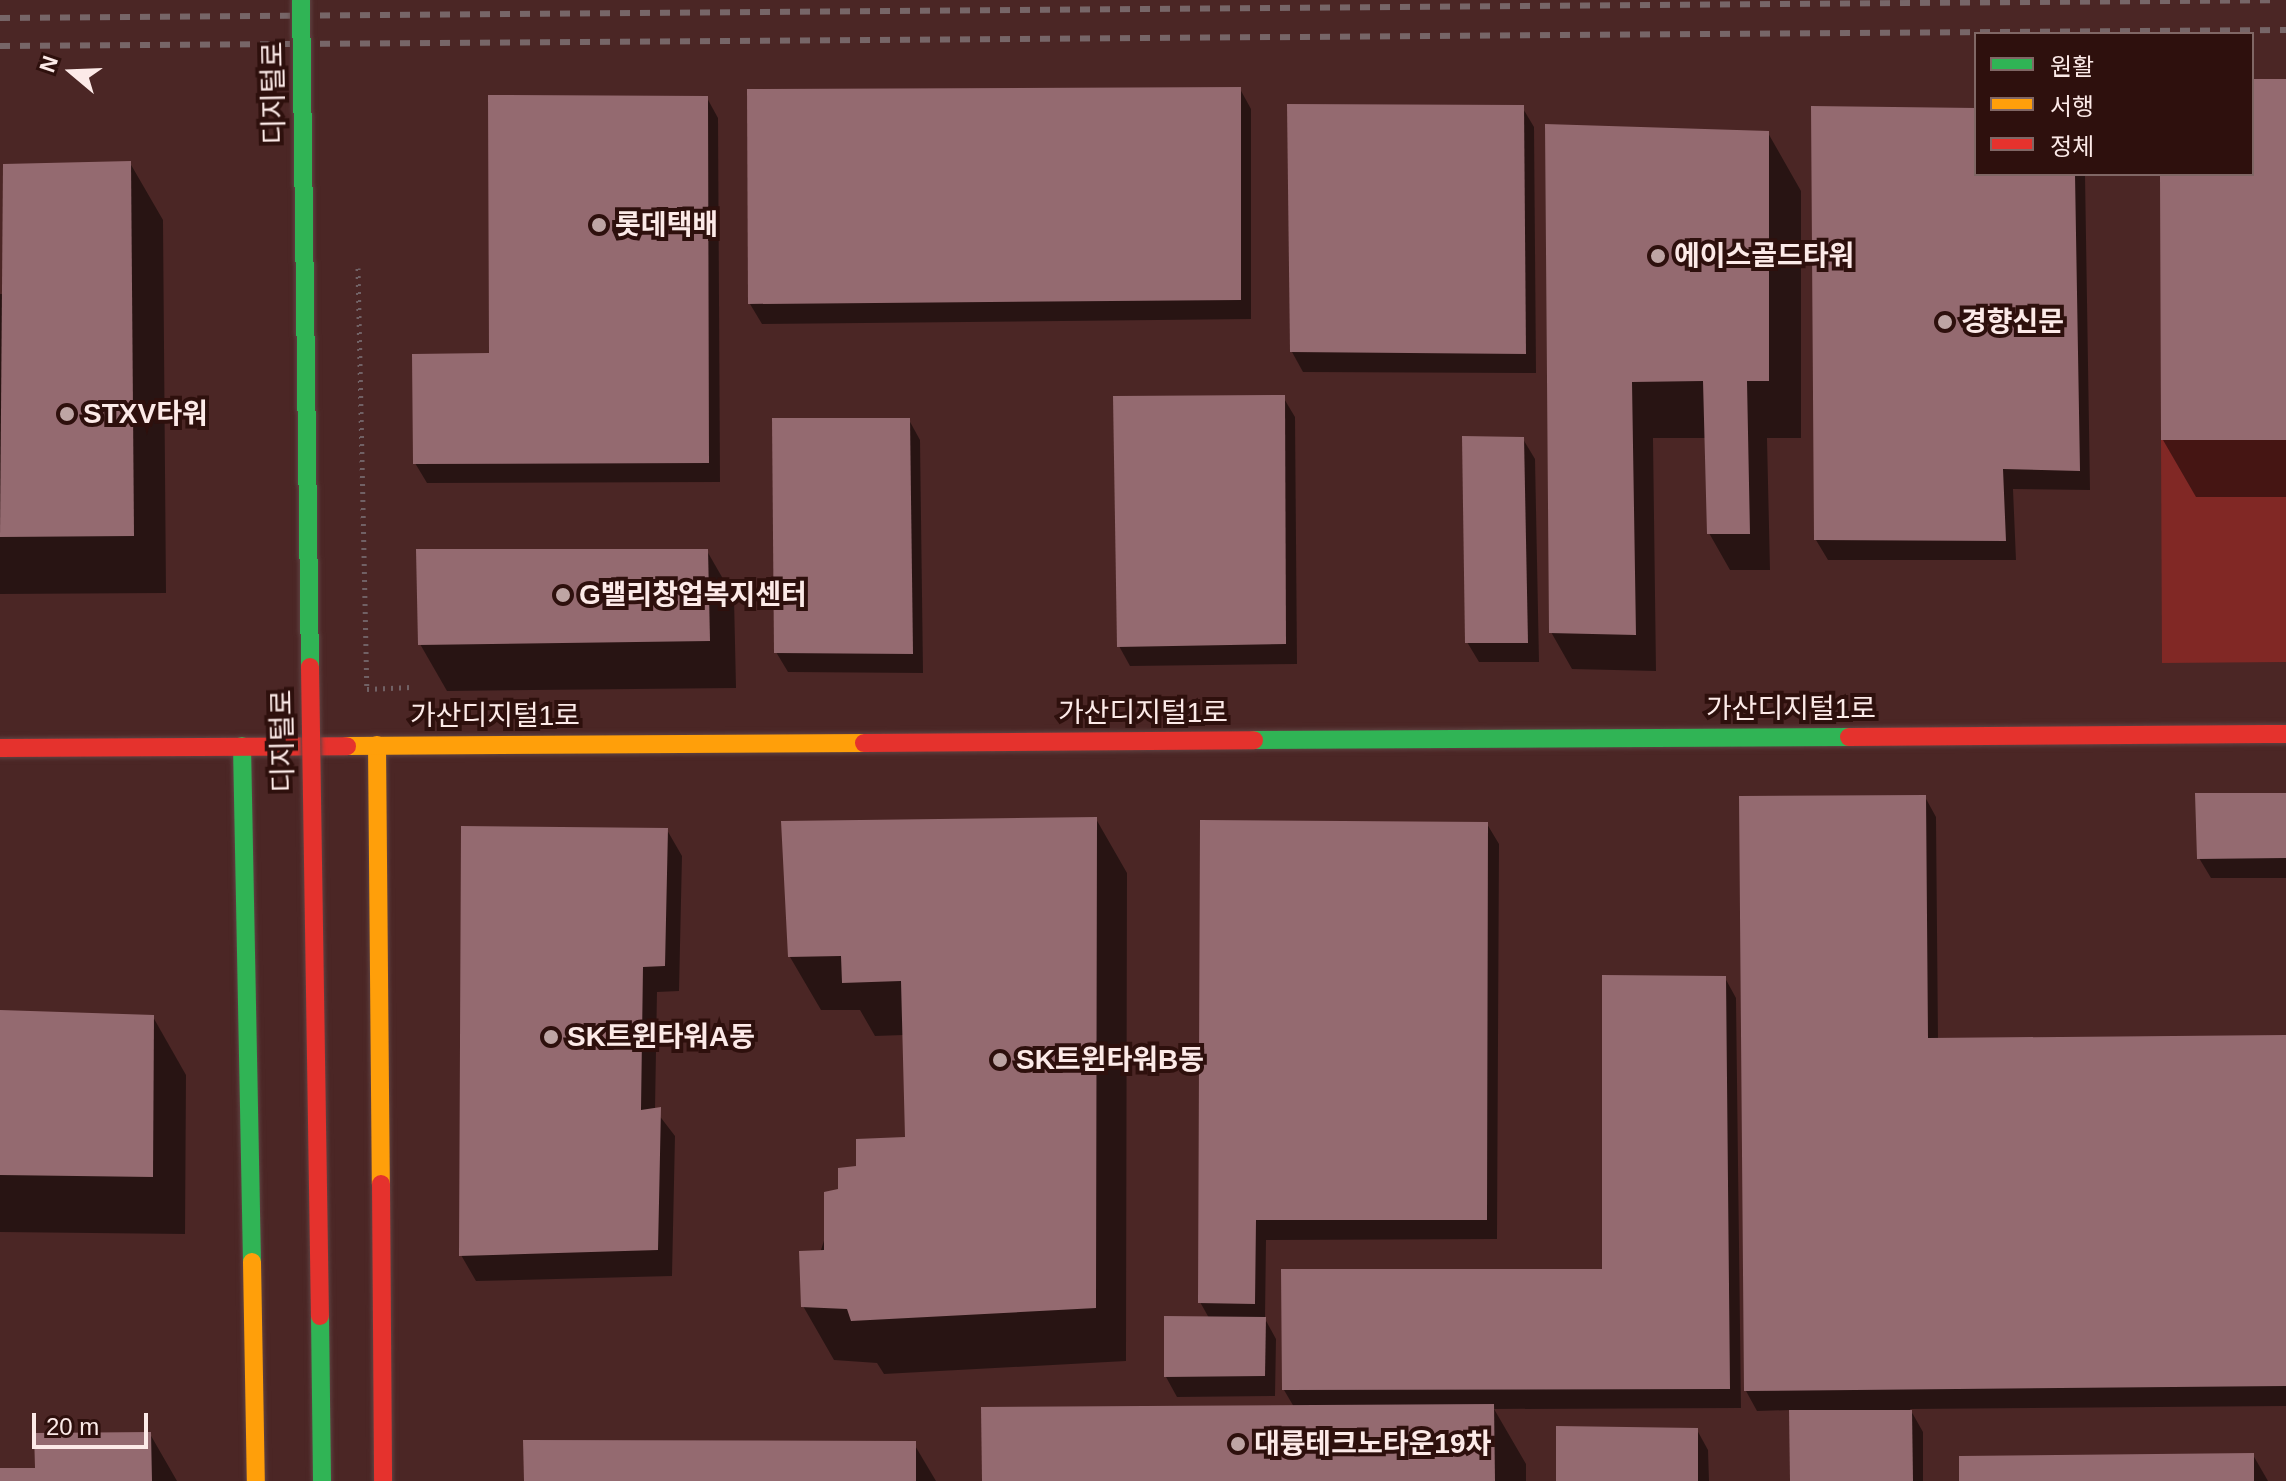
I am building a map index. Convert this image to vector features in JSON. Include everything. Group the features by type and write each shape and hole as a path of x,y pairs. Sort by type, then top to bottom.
{"main road":[{"name":"디지털로","path":"301,0 322,1481"},
{"name":"가산디지털1로","path":"0,748 2286,734"},
{"path":"377,745 383,1481"},
{"path":"242,746 256,1481"}],"path":[{"path":"358,268 367,689 411,687"}],"shaded area":[{"path":"2161,440 2286,440 2286,662 2162,663"}],"building":[{"path":"2254,79 2286,79 2286,440 2161,440 2160,176 2254,176"},
{"path":"1241,87 1241,300 748,304 747,89"},
{"name":"롯데택배","path":"488,95 708,96 709,463 413,464 412,354 489,353"},
{"path":"1287,104 1524,105 1526,354 1290,352"},
{"name":"경향신문","path":"1811,106 1974,108 1974,176 2075,176 2080,471 2003,469 2006,541 1814,540"},
{"name":"에이스골드타워","path":"1545,124 1769,131 1769,381 1747,381 1750,534 1707,534 1703,381 1632,382 1636,635 1549,633"},
{"name":"STXV타워","path":"131,161 134,536 0,537 3,164"},
{"path":"1285,395 1286,644 1117,647 1113,396"},
{"path":"772,418 910,418 913,654 774,653"},
{"path":"1462,436 1524,437 1528,643 1465,643"},
{"name":"G밸리창업복지센터","path":"416,549 708,549 710,641 418,645"},
{"path":"2195,793 2286,793 2286,858 2197,859"},
{"path":"1926,795 1928,1038 2286,1035 2286,1386 1744,1391 1739,796"},
{"name":"SK트윈타워B동","path":"1097,817 1096,1308 851,1321 847,1309 801,1307 799,1251 824,1250 824,1192 838,1189 838,1168 856,1166 856,1139 905,1137 901,981 842,983 841,956 788,957 781,821"},
{"path":"1200,820 1488,822 1487,1220 1256,1220 1255,1304 1198,1303"},
{"name":"SK트윈타워A동","path":"461,826 668,828 665,966 643,967 641,1110 661,1107 658,1250 459,1256"},
{"path":"1602,975 1726,976 1730,1389 1282,1390 1281,1269 1602,1269"},
{"path":"0,1010 154,1015 153,1177 0,1175"},
{"path":"1164,1316 1266,1317 1265,1376 1164,1377"},
{"name":"대륭테크노타운19차","path":"1494,1404 1495,1481 982,1481 981,1407"},
{"path":"1789,1410 1912,1410 1913,1481 1790,1481"},
{"path":"1556,1426 1698,1428 1698,1481 1556,1481"},
{"path":"151,1432 152,1481 0,1481 0,1468 35,1468 34,1433"},
{"path":"523,1440 916,1441 916,1481 524,1481"},
{"path":"2254,1453 2254,1481 1959,1481 1959,1456"}],"railway":[{"path":"0,18 2274,0"},
{"path":"2000,32 2286,30"},
{"path":"0,46 1974,32"}],"traffic: fast":[{"path":"301,0 310,667"},
{"path":"1254,740 1849,737"},
{"path":"242,746 252,1262"},
{"path":"320,1316 322,1481"}],"traffic: slow":[{"path":"347,746 864,743"},
{"path":"377,745 381,1184"},
{"path":"252,1262 256,1481"}],"traffic: jam":[{"path":"310,667 320,1316"},
{"path":"1849,737 2286,734"},
{"path":"864,743 1254,740"},
{"path":"0,748 347,746"},
{"path":"381,1184 383,1481"}],"place":[{"name":"롯데택배","path":"599,225"},
{"name":"에이스골드타워","path":"1658,256"},
{"name":"경향신문","path":"1945,322"},
{"name":"STXV타워","path":"67,414"},
{"name":"G밸리창업복지센터","path":"563,595"},
{"name":"SK트윈타워A동","path":"551,1037"},
{"name":"SK트윈타워B동","path":"1000,1060"},
{"name":"대륭테크노타운19차","path":"1238,1444"}]}
